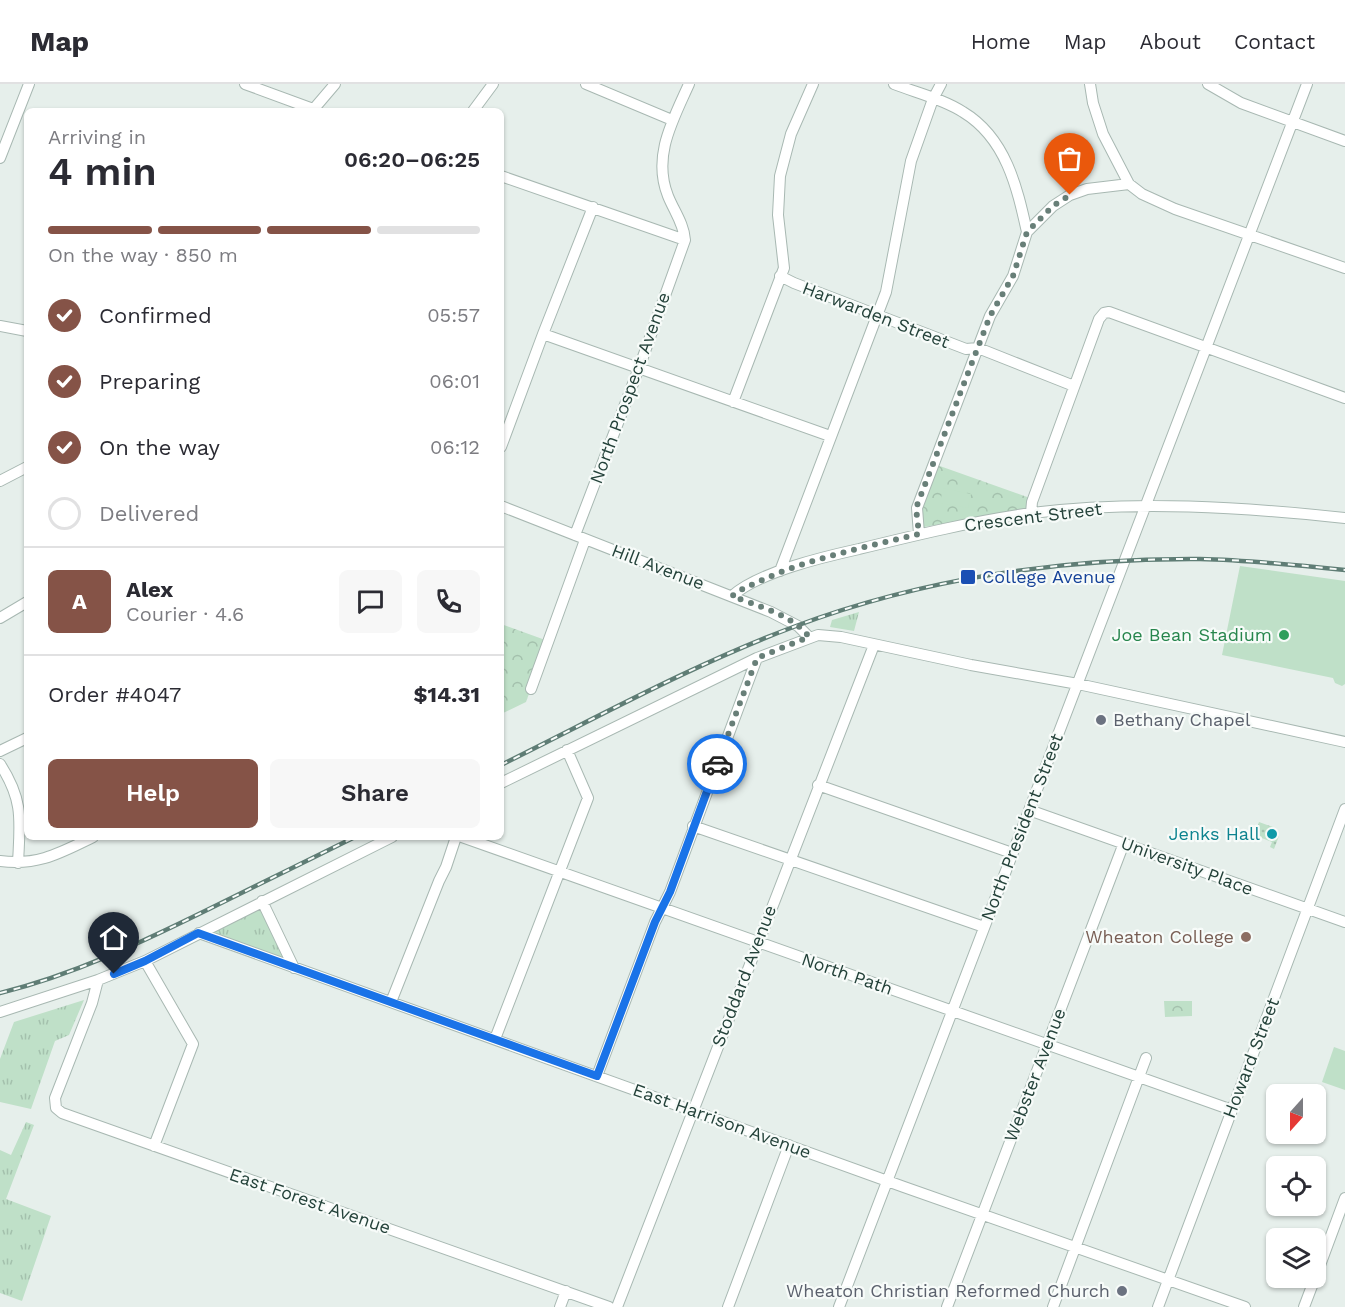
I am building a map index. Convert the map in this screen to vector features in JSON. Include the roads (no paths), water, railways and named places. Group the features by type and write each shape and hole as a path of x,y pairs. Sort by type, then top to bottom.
{"street":[{"path":"0,158 29,84"},
{"path":"244,84 307,108"},
{"path":"314,108 335,84"},
{"path":"475,108 493,84"},
{"path":"586,84 672,120"},
{"path":"504,177 685,240 685,230 668,195 663,171 664,143 689,84"},
{"path":"733,402 784,268 778,215 780,176 791,134 813,84"},
{"path":"894,84 963,112 996,142 1018,191 1027,232"},
{"path":"780,571 886,292 909,169 933,99 941,84"},
{"path":"1090,84 1095,111 1103,134 1129,184 1160,204 1345,268"},
{"path":"1208,84 1241,103 1345,141"},
{"name":"North President Street","path":"839,1307 1307,84"},
{"path":"919,534 916,508 990,316 1013,276 1027,232 1053,206 1070,195 1087,189 1129,184"},
{"path":"504,439 593,207"},
{"name":"North Prospect Avenue","path":"531,689 580,537 685,240"},
{"name":"Harwarden Street","path":"780,276 966,349 978,348 1074,386"},
{"path":"1032,513 1034,498 1074,386 1100,319 1109,312 1345,398"},
{"path":"0,326 24,330"},
{"path":"543,334 830,436"},
{"path":"0,481 24,469"},
{"name":"Hill Avenue","path":"504,507 780,616 798,626 809,637"},
{"name":"Crescent Street","path":"732,596 741,588 780,571 828,556 919,534 1032,513 1085,508 1146,507 1258,510 1345,518"},
{"path":"0,618 24,604"},
{"path":"504,782 757,658 809,637 825,634 971,665 1078,684 1345,742"},
{"name":"Stoddard Avenue","path":"616,1307 874,645"},
{"path":"597,1076 670,892 757,658"},
{"path":"0,751 24,739"},
{"path":"495,1040 588,798 567,750"},
{"path":"0,764 13,785 18,805 20,826 18,862"},
{"path":"818,785 1012,853"},
{"name":"Howard Street","path":"1158,1307 1345,809"},
{"name":"University Place","path":"1029,810 1345,922"},
{"path":"693,826 984,927"},
{"path":"0,861 46,859 87,840"},
{"path":"0,1012 98,980 145,961 386,840"},
{"path":"392,1002 455,840"},
{"name":"North Path","path":"471,840 1232,1110"},
{"name":"Webster Avenue","path":"947,1307 1124,843"},
{"path":"262,901 294,968"},
{"name":"East Harrison Avenue","path":"198,933 982,1215 1245,1307"},
{"path":"145,961 192,1044 154,1146"},
{"name":"East Forest Avenue","path":"98,980 92,1003 55,1098 56,1108 66,1115 566,1292"},
{"path":"1053,1307 1146,1058"},
{"path":"728,1307 789,1144"},
{"path":"1326,1248 1345,1198"},
{"path":"1304,1307 1311,1288"},
{"path":"560,1307 566,1292 609,1307"}],"railway":[{"path":"504,764 647,692 758,641 845,609 944,583 1046,567 1149,560 1237,560 1345,570"},
{"path":"0,993 80,968 131,946 349,840"}],"place":[{"name":"College Avenue","path":"968,577"},
{"name":"Joe Bean Stadium","path":"1284,635"},
{"name":"Bethany Chapel","path":"1101,720"},
{"name":"Jenks Hall","path":"1272,834"},
{"name":"Wheaton College","path":"1246,937"},
{"name":"Wheaton Christian Reformed Church","path":"1122,1291"}]}
